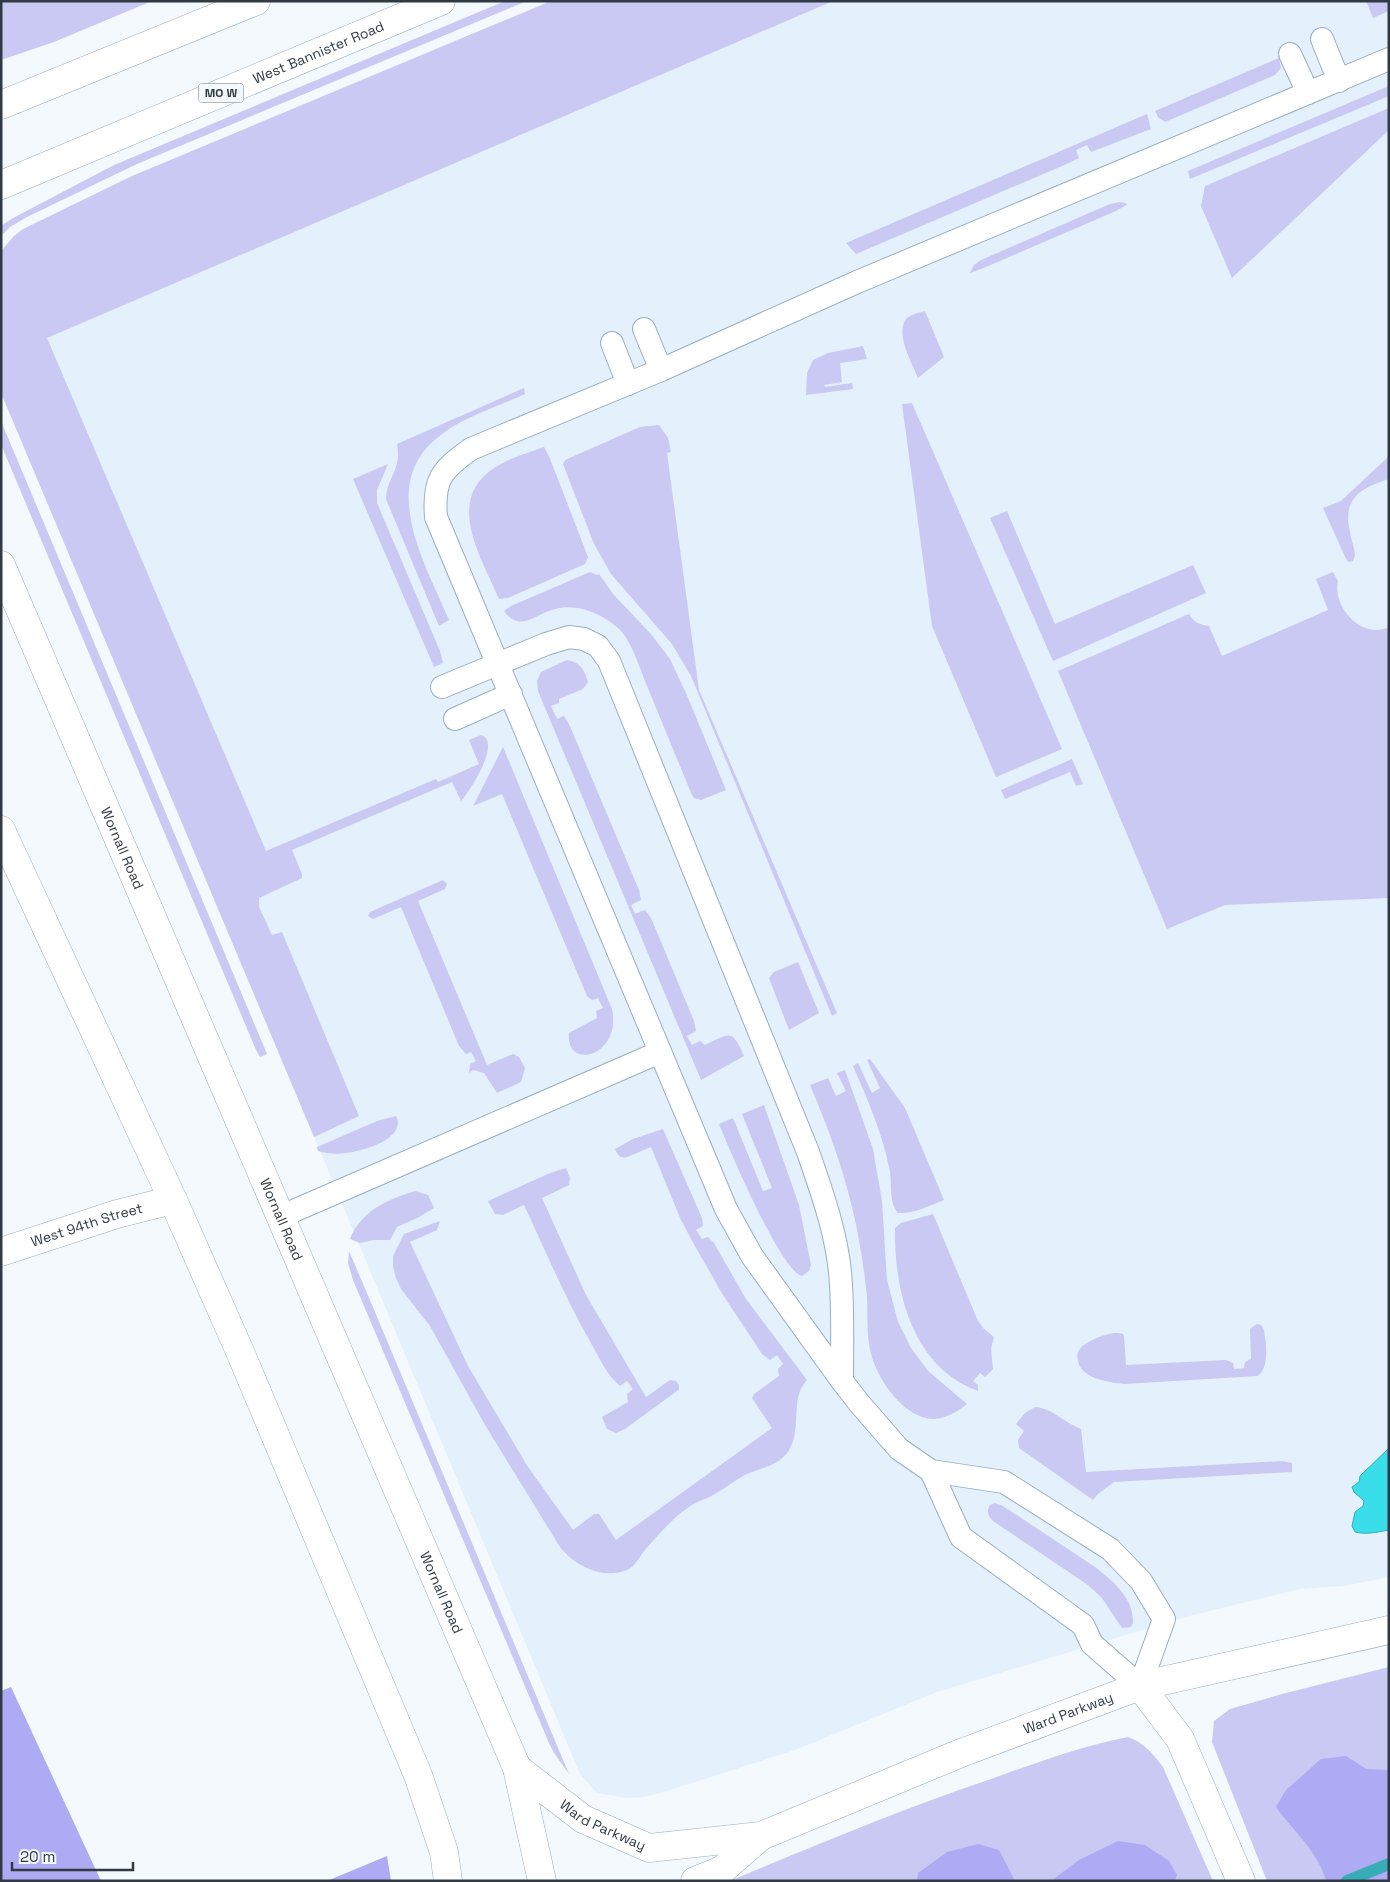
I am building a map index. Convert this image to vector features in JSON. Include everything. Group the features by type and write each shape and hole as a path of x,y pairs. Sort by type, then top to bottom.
{"main road":[{"path":"1,105 256,1"},
{"name":"West Bannister Road","path":"1,185 441,1"},
{"name":"Wornall Road","path":"1,565 282,1216 517,1768 542,1881"},
{"path":"1,830 173,1200 241,1354 418,1776 444,1852 448,1881"},
{"name":"West 94th Street","path":"1,1252 117,1214 173,1200"},
{"name":"Ward Parkway","path":"517,1768 583,1819 649,1848 761,1836 961,1753 1140,1686 1389,1630"},
{"path":"1140,1686 1180,1739 1241,1881"},
{"name":"Ward Parkway","path":"695,1881 722,1870 761,1836"}],"lane":[{"path":"1322,39 1339,80"},
{"path":"1290,54 1308,93"},
{"path":"931,1470 961,1536 1084,1625 1092,1644 1140,1686 1164,1619 1141,1582 1110,1549 1004,1482 931,1470 899,1449 842,1381 752,1256 726,1210 436,517 434,497 440,476 454,461 471,449 661,370 856,282 1389,59"},
{"path":"644,329 661,370"},
{"path":"612,343 628,384"},
{"path":"442,687 546,644 569,637 584,639 598,646 609,661 808,1152 826,1204 835,1242 840,1276 842,1381"},
{"path":"455,719 511,694"},
{"path":"282,1216 660,1052"}],"shaded area":[{"path":"1,1 152,1 54,42 1,60"},
{"path":"505,1 527,1 137,164 27,217 10,227 1,236 1,226 13,218 114,165"},
{"path":"551,1 833,1 47,338 266,851 436,779 438,782 479,764 469,740 481,735 487,739 488,747 482,767 477,778 461,801 452,782 292,850 302,878 259,898 259,907 272,935 282,932 359,1116 314,1137 1,393 1,251 23,229 132,176"},
{"path":"576,1 1389,1 1389,1577 1344,1586 1300,1589 1189,1616 937,1692 795,1750 670,1790 645,1797 628,1798 597,1793 580,1774 34,471 1,257"},
{"path":"1366,1 1389,1 1389,11 1373,18"},
{"path":"1279,58 1281,68 1275,75 1165,122 1158,117 1155,111"},
{"path":"1389,86 1389,96 1190,179 1188,171"},
{"path":"1389,108 1389,130 1232,278 1201,206 1205,186"},
{"path":"1147,114 1151,129 1091,152 1087,145 1076,150 1079,158 1069,163 856,254 846,243"},
{"path":"1120,202 1128,204 1116,211 970,273 974,265 981,260 1110,204"},
{"path":"925,311 944,357 918,378 905,348 902,331 903,324 907,318"},
{"path":"863,346 867,359 840,363 842,382 824,385 825,387 852,383 853,389 806,395 807,373 813,360 828,353"},
{"path":"524,388 525,394 468,419 437,438 420,457 411,479 409,502 412,526 429,575 449,620 439,626 386,499 398,460 397,444"},
{"path":"912,403 1062,749 996,777 932,626 902,404"},
{"path":"1,421 267,1054 260,1057 5,454 1,444"},
{"path":"659,425 668,438 671,452 667,453 699,690 837,1013 832,1016 691,676 672,644 611,574 594,544 563,464 565,460 640,427"},
{"path":"544,447 588,557 585,564 508,598 499,599 471,530 469,513 471,497 479,481 494,468"},
{"path":"1389,456 1389,479 1362,491 1351,503 1348,521 1355,556 1353,561 1349,562 1323,508 1341,501"},
{"path":"388,464 377,490 377,503 440,651 443,663 434,667 353,479"},
{"path":"1007,511 1055,624 1193,565 1206,593 1053,661 990,518"},
{"path":"590,572 599,574 613,594 650,633 670,659 726,790 701,800 694,798 692,795 635,655 627,639 618,628 604,618 580,608 563,607 522,621 516,621 504,611 511,606"},
{"path":"1333,572 1338,581 1337,591 1340,601 1351,619 1369,629 1379,630 1389,627 1389,898 1225,905 1167,929 1058,671 1189,614 1197,623 1209,626 1222,656 1328,610 1316,579"},
{"path":"567,660 575,662 581,667 588,682 583,689 559,699 559,703 551,706 557,719 564,716 569,724 639,890 641,900 631,905 635,914 645,910 651,918 694,1021 696,1031 687,1036 692,1045 700,1041 705,1045 725,1036 733,1037 744,1056 701,1080 538,691 537,681 541,672"},
{"path":"503,747 612,1009 613,1025 609,1038 602,1048 593,1053 583,1055 575,1052 570,1045 569,1033 597,1018 596,1011 603,1008 598,998 592,1000 587,996 502,794 473,806"},
{"path":"1072,759 1083,784 1076,786 1070,772 1005,799 1001,790"},
{"path":"443,880 447,884 445,889 418,901 487,1065 513,1054 519,1057 525,1068 521,1082 497,1093 484,1073 473,1070 469,1073 470,1064 476,1061 471,1052 466,1054 459,1046 401,907 373,919 368,916 370,912"},
{"path":"798,962 819,1013 789,1030 769,978 774,972"},
{"path":"870,1059 905,1108 944,1200 909,1212 898,1213 895,1209 892,1199 890,1172 879,1131 853,1066 858,1063 872,1093 880,1088 867,1060"},
{"path":"845,1070 873,1149 882,1201 887,1280 898,1322 911,1348 928,1371 967,1404 942,1418 922,1417 912,1412 894,1397 880,1377 870,1350 867,1297 855,1218 839,1160 810,1085 828,1078 836,1096 846,1091 837,1073"},
{"path":"764,1105 799,1205 811,1265 809,1271 802,1276 793,1269 769,1232 756,1208 719,1124 733,1118 763,1191 772,1188 742,1114"},
{"path":"396,1116 398,1124 395,1131 382,1142 363,1150 346,1153 318,1151 317,1147 377,1121"},
{"path":"663,1129 702,1218 703,1226 696,1230 702,1239 708,1237 714,1243 746,1299 807,1380 802,1388 797,1405 795,1434 784,1457 774,1464 745,1475 689,1507 664,1528 628,1570 615,1573 597,1572 580,1565 560,1547 485,1425 430,1326 401,1289 393,1266 393,1256 404,1234 440,1221 437,1230 410,1242 468,1366 528,1467 573,1530 594,1514 599,1514 616,1540 772,1428 752,1398 754,1394 779,1376 778,1369 783,1364 777,1355 770,1360 762,1354 723,1295 681,1220 651,1147 627,1157 620,1156 615,1149 633,1139"},
{"path":"566,1168 570,1178 569,1185 542,1198 586,1295 646,1397 670,1380 676,1381 679,1385 677,1391 625,1429 616,1433 607,1429 602,1417 628,1402 627,1394 633,1389 627,1381 620,1386 604,1367 556,1276 524,1205 503,1215 495,1214 488,1201 550,1173"},
{"path":"415,1191 428,1195 434,1208 397,1227 390,1240 374,1240 360,1243 350,1239 355,1229 368,1213 385,1202"},
{"path":"933,1214 978,1321 994,1337 991,1349 993,1369 985,1377 980,1373 973,1381 978,1385 978,1391 955,1380 937,1364 922,1345 911,1324 903,1301 898,1277 895,1228 901,1223"},
{"path":"349,1251 569,1774 549,1743 353,1280 348,1263"},
{"path":"1257,1324 1261,1325 1264,1330 1266,1348 1266,1361 1262,1372 1258,1376 1124,1384 1103,1381 1089,1375 1080,1366 1078,1359 1079,1350 1088,1342 1113,1333 1119,1333 1124,1336 1126,1365 1226,1360 1233,1363 1234,1369 1244,1368 1245,1362 1251,1359 1250,1329"},
{"path":"1035,1407 1047,1410 1081,1429 1086,1472 1282,1461 1292,1463 1292,1472 1114,1482 1093,1500 1019,1448 1018,1440 1024,1431 1016,1424 1025,1413"},
{"path":"995,1503 1003,1506 1109,1578 1121,1591 1130,1606 1133,1623 1131,1627 1122,1628 1102,1598 1088,1585 993,1521 988,1509 990,1505"},
{"path":"1389,1667 1389,1881 1267,1881 1212,1742 1214,1721 1230,1709"},
{"path":"11,1687 101,1881 1,1881 1,1691"},
{"path":"1128,1737 1144,1746 1163,1767 1213,1881 730,1881 859,1828 958,1791 1059,1755"},
{"path":"1346,1756 1366,1769 1389,1770 1389,1881 1326,1881 1311,1851 1276,1807 1286,1790 1321,1759"},
{"path":"1118,1841 1145,1845 1169,1861 1177,1875 1175,1881 1051,1881 1079,1860"},
{"path":"978,1844 999,1850 1015,1881 917,1881 918,1873 947,1852"},
{"path":"387,1856 391,1881 327,1881"}],"water":[{"path":"1389,1448 1389,1530 1368,1533 1355,1532 1352,1526 1355,1512 1363,1506 1364,1501 1354,1492 1352,1487 1359,1482 1360,1476"}],"waterway":[{"path":"1347,1881 1389,1864"}]}
